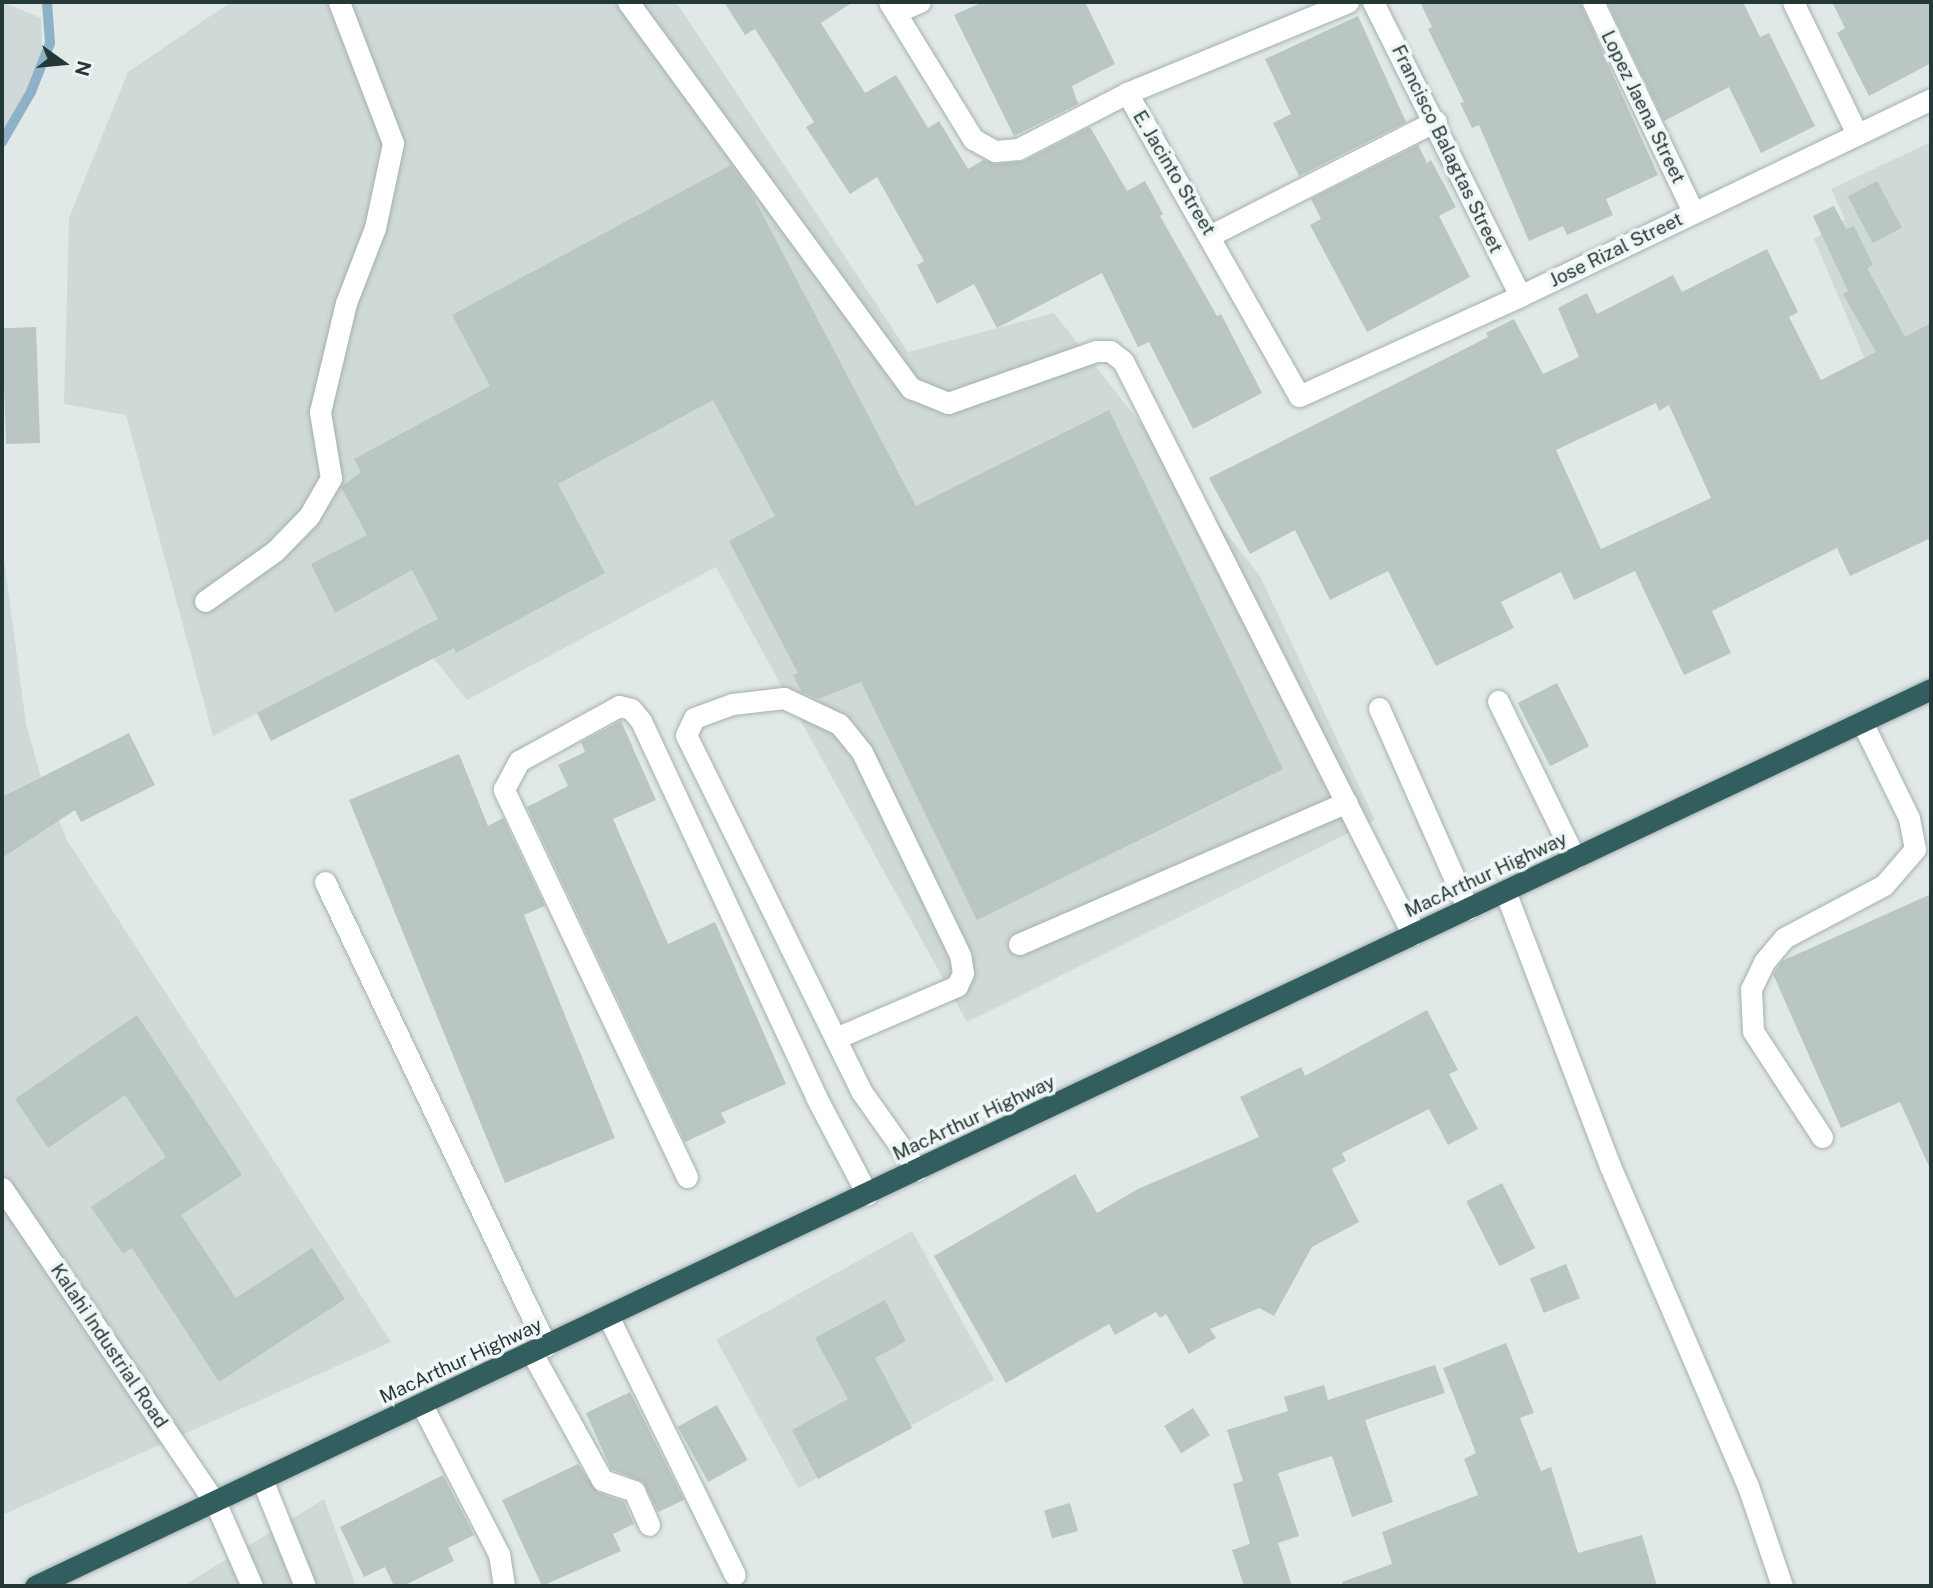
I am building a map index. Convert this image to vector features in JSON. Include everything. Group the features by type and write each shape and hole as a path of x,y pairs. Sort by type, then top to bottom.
{"highway":[{"name":"MacArthur Highway","path":"35,1586 263,1482 1931,689"}],"street":[{"path":"205,601 275,551 309,516 331,478 320,412 346,303 375,228 393,143 338,2"},
{"path":"628,2 911,388 948,403 1096,351 1110,351 1123,362 1413,935"},
{"path":"893,7 920,2"},
{"path":"1127,93 1348,2"},
{"name":"Francisco Balagtas Street","path":"1373,2 1436,121 1520,296"},
{"name":"Lopez Jaena Street","path":"1592,2 1693,212"},
{"path":"1793,2 1857,134"},
{"name":"E. Jacinto Street","path":"893,7 973,138 995,150 1018,149 1127,93 1211,236 1299,396"},
{"name":"Jose Rizal Street","path":"1299,396 1520,296 1931,99"},
{"path":"1211,236 1436,121"},
{"path":"836,1038 957,986 963,973 960,955 862,752 839,724 784,698 732,704 694,718 686,735 861,1091 917,1170"},
{"path":"1498,701 1575,858"},
{"path":"687,1177 504,789 519,761 619,706 631,709 640,721 816,1097 867,1194"},
{"path":"1379,708 1468,909"},
{"path":"1822,1137 1753,1031 1751,989 1764,962 1784,938 1884,885 1915,849 1909,818 1862,722"},
{"path":"1019,944 1347,802"},
{"path":"326,882 539,1349 603,1480 634,1491 649,1525"},
{"path":"1505,891 1610,1166 1748,1486 1782,1586"},
{"name":"Kalahi Industrial Road","path":"2,1188 216,1504 252,1586"},
{"path":"608,1316 735,1575"},
{"path":"422,1405 499,1554 504,1586"},
{"path":"263,1482 305,1586"}],"shaded area":[{"path":"2,2 41,18 43,73 2,143"},
{"path":"231,2 676,2 908,352 1054,313 1260,576 1375,820 967,1022 716,567 467,700 414,634 213,736 126,415 64,404 69,218 128,72"},
{"path":"1931,142 1931,515 1814,239 1845,219 1831,189"},
{"path":"2,545 26,724 41,777 67,840 391,1342 2,1515"},
{"path":"912,1231 994,1380 799,1488 716,1340"},
{"path":"324,1499 356,1586 183,1586"}],"building":[{"path":"724,2 853,2 821,23 865,93 896,75 928,128 939,121 968,169 984,160 996,164 1024,161 1090,127 1127,191 1145,181 1163,214 1160,216 1217,316 1221,314 1262,393 1193,429 1149,342 1138,347 1102,273 997,328 974,284 937,304 917,265 924,261 877,177 850,194 806,127 814,122 755,29 745,35"},
{"path":"983,2 1085,2 1115,64 1072,86 1078,104 1014,136 954,15"},
{"path":"1420,2 1580,2 1658,175 1606,199 1613,215 1567,235 1563,226 1529,241 1479,125 1472,128 1460,103 1464,102 1428,29 1432,27"},
{"path":"1607,2 1743,2 1760,37 1769,33 1815,126 1761,153 1729,87 1664,121"},
{"path":"1832,2 1931,2 1931,63 1869,96 1837,33 1845,28"},
{"path":"1358,16 1406,122 1299,176 1273,123 1291,114 1265,59"},
{"path":"1418,145 1427,163 1431,160 1456,207 1439,216 1470,277 1367,332 1310,225 1321,219 1311,199"},
{"path":"731,165 750,191 916,506 1109,410 1283,769 977,920 861,682 818,699 802,692 793,675 798,673 729,541 775,516 713,400 558,484 605,573 456,653 454,648 271,741 257,713 438,619 412,570 335,613 311,564 367,535 341,487 361,472 354,459 490,386 452,315"},
{"path":"1877,181 1902,228 1873,243 1848,196"},
{"path":"1834,206 1846,229 1854,226 1873,265 1867,268 1905,337 1931,323 1931,538 1850,576 1837,548 1712,611 1731,653 1684,675 1635,571 1574,600 1561,572 1501,602 1514,628 1436,666 1388,571 1330,600 1295,530 1250,554 1209,478 1488,337 1486,333 1514,319 1543,374 1579,357 1558,308 1587,293 1597,314 1673,275 1682,292 1767,249 1798,312 1789,317 1821,380 1876,352 1843,294 1848,291 1813,216","holes":["1656,403 1659,411 1669,405 1711,498 1601,549 1556,450"]},
{"path":"36,327 40,443 6,444 2,328"},
{"path":"1557,683 1589,746 1550,766 1518,703"},
{"path":"621,721 656,800 613,819 668,944 715,922 786,1084 721,1113 726,1123 685,1142 527,807 568,786 558,765 585,752 581,742"},
{"path":"129,733 155,785 81,822 75,810 2,858 2,797"},
{"path":"459,754 488,826 503,818 545,906 524,915 615,1138 505,1183 349,800"},
{"path":"1931,894 1931,1171 1900,1102 1841,1128 1773,974 1782,961"},
{"path":"1427,1010 1458,1070 1449,1074 1478,1129 1448,1145 1429,1109 1342,1153 1346,1161 1332,1169 1359,1222 1312,1247 1274,1316 1259,1308 1210,1329 1216,1338 1189,1354 1166,1314 1160,1318 1156,1312 1115,1335 1109,1324 1006,1383 934,1256 1075,1174 1097,1213 1138,1189 1259,1137 1240,1097 1301,1067 1305,1076"},
{"path":"137,1015 242,1175 181,1215 236,1298 312,1248 345,1299 219,1382 132,1248 123,1254 91,1207 166,1157 125,1095 48,1148 15,1099"},
{"path":"1502,1183 1535,1248 1500,1266 1466,1201"},
{"path":"1566,1264 1580,1298 1544,1313 1530,1279"},
{"path":"885,1300 906,1341 875,1358 912,1428 818,1479 792,1430 848,1399 815,1338"},
{"path":"1506,1343 1534,1413 1520,1418 1541,1471 1551,1467 1578,1553 1642,1535 1657,1586 1343,1586 1342,1582 1392,1564 1382,1532 1478,1495 1464,1459 1476,1453 1443,1368"},
{"path":"1435,1365 1445,1393 1365,1420 1393,1502 1352,1517 1332,1456 1278,1473 1299,1536 1278,1543 1292,1586 1244,1586 1232,1550 1250,1544 1233,1484 1243,1481 1227,1430 1288,1411 1284,1397 1324,1385 1328,1400"},
{"path":"630,1392 684,1500 658,1512 643,1482 611,1469 586,1413"},
{"path":"717,1405 748,1460 708,1482 678,1427"},
{"path":"1193,1408 1210,1435 1181,1453 1164,1426"},
{"path":"578,1464 597,1492 624,1502 634,1524 613,1534 621,1551 542,1586 502,1500"},
{"path":"443,1475 474,1535 448,1548 454,1561 403,1586 394,1586 385,1567 364,1577 340,1527"},
{"path":"1070,1503 1078,1531 1052,1538 1044,1510"}],"waterway":[{"path":"2,142 31,92 50,43 47,2"}]}
